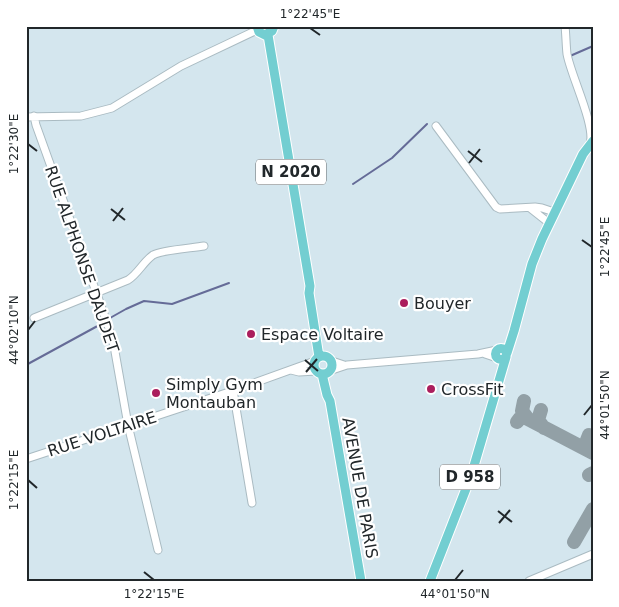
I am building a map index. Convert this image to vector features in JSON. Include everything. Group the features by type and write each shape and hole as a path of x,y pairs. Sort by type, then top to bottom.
{"main road":[{"path":"257,28 260,34 268,35 274,26"},
{"name":"AVENUE DE PARIS","path":"268,35 310,286 314,292 324,365 332,395 330,400 361,581"},
{"name":"D 958","path":"430,581 471,476 502,370 501,354 516,322 532,264 554,212 574,173 592,144"}],"street":[{"path":"565,26 567,55 590,126 592,144"},
{"path":"26,117 81,116 112,108 181,66 257,28"},
{"name":"RUE ALPHONSE DAUDET","path":"34,116 108,325 114,346 128,425 158,550"},
{"path":"436,126 496,207 500,209 542,208 554,212"},
{"path":"530,208 549,223"},
{"path":"34,318 133,277 148,259 156,253 204,246"},
{"name":"RUE VOLTAIRE","path":"26,459 291,370 324,365 347,365 482,353 501,354"},
{"path":"233,390 252,503"},
{"path":"529,581 593,554"}],"waterway":[{"path":"570,56 593,46"},
{"path":"353,184 392,158 427,124"},
{"path":"110,318 144,301 172,304 229,283"},
{"path":"26,365 103,323"}],"taxiway":[{"path":"524,401 522,411 528,419"},
{"path":"541,410 538,420 544,428"},
{"path":"517,422 520,418 526,418 593,453"},
{"path":"589,435 587,445 593,453"},
{"path":"589,475 593,473"},
{"path":"574,542 593,509"}],"place":[{"name":"Bouyer","path":"404,303"},
{"name":"Espace Voltaire","path":"251,334"},
{"name":"CrossFit","path":"431,389"},
{"name":"Simply Gym Montauban","path":"156,393"}]}
